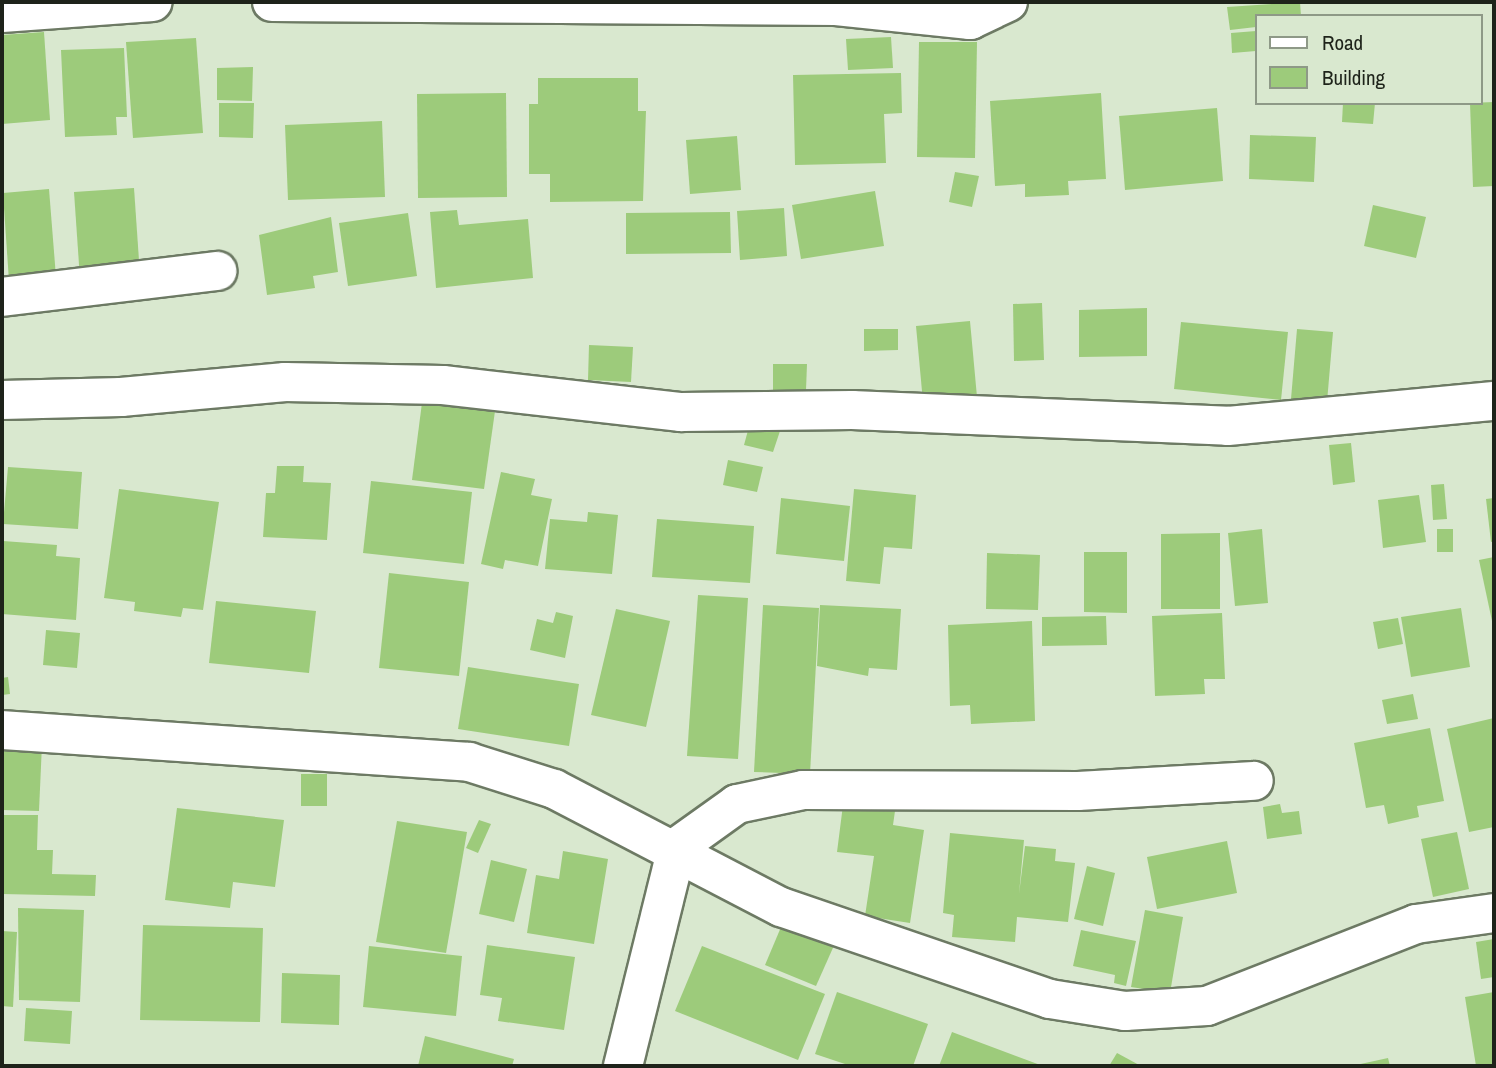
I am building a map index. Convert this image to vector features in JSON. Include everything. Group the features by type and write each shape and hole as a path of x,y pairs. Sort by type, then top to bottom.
{"street":[{"path":"2,13 153,2"},
{"path":"272,2 836,4 970,20 1008,2"},
{"path":"2,297 217,271"},
{"path":"2,400 121,397 285,382 430,384 681,412 852,410 1228,426 1494,401"},
{"path":"2,730 469,762 554,789 677,847 781,907 1050,999 1125,1011 1207,1006 1416,924 1494,913"},
{"path":"624,1066 677,847 737,804 783,792 1078,791 1254,781"}],"building":[{"path":"1300,2 1301,14 1254,14 1254,27 1230,30 1227,7"},
{"path":"1254,31 1254,51 1232,53 1231,33"},
{"path":"44,32 50,120 2,124 2,35"},
{"path":"891,37 893,68 848,70 846,39"},
{"path":"196,38 203,133 133,138 126,42"},
{"path":"919,42 977,42 975,158 917,157"},
{"path":"124,48 127,117 116,117 117,135 65,137 61,50"},
{"path":"253,67 252,101 217,100 217,68"},
{"path":"901,73 902,113 884,114 886,163 795,165 793,75"},
{"path":"538,78 638,78 638,111 646,111 643,201 550,202 550,174 529,174 529,104 538,104"},
{"path":"506,93 507,197 418,198 417,94"},
{"path":"1101,93 1106,179 1068,181 1069,195 1025,197 1025,184 995,186 990,101"},
{"path":"1482,102 1494,102 1494,186 1473,187 1470,105 1482,105"},
{"path":"219,103 254,103 253,138 219,137"},
{"path":"1343,105 1375,105 1373,124 1342,122"},
{"path":"1217,108 1223,181 1125,190 1119,116"},
{"path":"382,121 385,197 288,200 285,125"},
{"path":"1250,135 1316,137 1314,182 1249,179"},
{"path":"737,136 741,190 690,194 686,140"},
{"path":"955,172 979,176 972,207 949,202"},
{"path":"134,188 140,275 80,279 74,192"},
{"path":"49,189 56,277 9,281 3,193"},
{"path":"875,191 884,246 801,259 792,205"},
{"path":"1373,205 1426,217 1416,258 1364,246"},
{"path":"784,208 787,256 740,260 737,211"},
{"path":"457,210 459,225 528,219 533,278 436,288 430,212"},
{"path":"730,212 731,253 626,254 626,213"},
{"path":"408,213 417,276 348,286 339,223"},
{"path":"331,217 338,272 313,276 315,288 267,295 259,235"},
{"path":"1042,303 1044,360 1014,361 1013,304"},
{"path":"1147,308 1147,356 1079,357 1079,310"},
{"path":"970,321 977,397 923,402 916,326"},
{"path":"1181,322 1288,332 1281,400 1174,389"},
{"path":"864,329 898,329 898,350 864,351"},
{"path":"1297,329 1333,332 1327,402 1291,399"},
{"path":"589,345 633,347 631,382 588,380"},
{"path":"773,364 807,364 806,390 773,390"},
{"path":"423,395 496,404 484,489 412,480"},
{"path":"750,423 780,431 773,452 744,445"},
{"path":"1351,443 1355,482 1333,485 1329,445"},
{"path":"728,460 763,467 757,492 723,485"},
{"path":"277,466 304,466 303,482 331,483 327,540 263,537 266,493 275,493"},
{"path":"8,467 82,472 78,529 3,524"},
{"path":"501,472 535,479 531,495 552,499 538,566 505,560 503,569 481,564"},
{"path":"371,481 472,492 464,564 363,553"},
{"path":"1444,484 1447,519 1433,520 1431,485"},
{"path":"119,489 219,502 203,610 183,608 181,617 134,611 135,602 104,598"},
{"path":"854,489 916,495 912,549 884,547 880,584 846,581"},
{"path":"1419,495 1426,542 1383,548 1378,500"},
{"path":"781,498 850,506 844,561 776,554"},
{"path":"1494,498 1494,541 1491,542 1486,499"},
{"path":"588,512 618,515 612,574 545,569 550,519 587,522"},
{"path":"657,519 754,526 750,583 652,577"},
{"path":"1262,529 1268,603 1235,606 1228,533"},
{"path":"1437,529 1453,529 1453,552 1437,552"},
{"path":"1220,533 1220,609 1161,609 1161,534"},
{"path":"3,541 57,545 56,556 80,558 76,620 2,614"},
{"path":"1084,552 1127,552 1127,613 1084,612"},
{"path":"987,553 1040,555 1038,610 986,609"},
{"path":"1494,557 1494,620 1492,621 1479,560"},
{"path":"389,573 469,582 459,676 379,668"},
{"path":"698,595 748,598 738,759 687,756"},
{"path":"216,601 316,611 309,673 209,663"},
{"path":"763,605 819,608 810,774 754,772"},
{"path":"820,605 901,609 897,670 869,668 868,676 817,666"},
{"path":"1461,608 1470,667 1411,677 1401,617"},
{"path":"616,609 670,621 646,727 591,715"},
{"path":"556,612 573,616 565,658 530,650 537,619 553,623"},
{"path":"1222,613 1225,679 1204,679 1205,694 1155,696 1152,616"},
{"path":"1106,616 1107,645 1042,646 1042,617"},
{"path":"1398,618 1403,644 1378,649 1373,622"},
{"path":"1032,621 1035,721 971,724 970,705 950,706 948,625"},
{"path":"46,630 80,633 77,668 43,665"},
{"path":"468,667 579,684 569,746 458,729"},
{"path":"8,677 10,694 2,695 2,678"},
{"path":"1413,694 1418,719 1387,724 1382,700"},
{"path":"1494,718 1494,827 1469,832 1447,729"},
{"path":"1430,728 1444,801 1417,806 1419,817 1388,824 1384,805 1366,808 1354,743"},
{"path":"2,742 42,744 39,811 2,810"},
{"path":"301,774 327,774 327,806 301,806"},
{"path":"1280,804 1282,813 1299,811 1302,834 1267,839 1263,807"},
{"path":"843,805 895,811 893,825 924,830 910,923 865,916 874,856 837,852"},
{"path":"177,808 284,820 275,887 233,882 230,908 165,900"},
{"path":"2,815 38,815 37,850 53,850 52,874 96,875 95,896 2,894"},
{"path":"479,820 491,824 478,853 466,848"},
{"path":"397,821 467,832 446,953 376,942"},
{"path":"1457,832 1469,889 1433,897 1421,839"},
{"path":"950,833 1024,840 1019,894 1025,846 1056,849 1055,861 1075,863 1068,922 1017,917 1015,942 952,937 954,915 943,913"},
{"path":"1227,841 1237,893 1157,909 1147,857"},
{"path":"563,851 608,859 594,944 527,933 536,875 559,879"},
{"path":"491,860 527,869 514,922 479,914"},
{"path":"1087,866 1115,873 1103,926 1074,919"},
{"path":"18,908 84,910 80,1002 19,1000"},
{"path":"1145,910 1183,917 1170,993 1131,987"},
{"path":"784,920 836,941 816,986 765,965"},
{"path":"143,925 263,928 260,1022 140,1020"},
{"path":"1081,930 1136,941 1126,986 1114,983 1115,975 1073,966"},
{"path":"2,931 17,932 13,1007 2,1006"},
{"path":"1494,939 1494,977 1481,979 1476,942"},
{"path":"487,945 575,957 564,1030 498,1021 502,998 480,995"},
{"path":"369,946 462,956 456,1016 363,1007"},
{"path":"702,946 825,994 798,1060 675,1011"},
{"path":"282,973 340,975 339,1025 281,1023"},
{"path":"837,992 928,1024 913,1066 851,1066 815,1054"},
{"path":"1494,992 1494,1065 1476,1066 1465,997"},
{"path":"26,1008 72,1011 70,1044 24,1041"},
{"path":"952,1032 1043,1066 939,1066"},
{"path":"425,1036 514,1059 512,1066 418,1066"},
{"path":"1117,1053 1141,1066 1109,1066"},
{"path":"1388,1058 1390,1066 1356,1066 1356,1065"}]}
